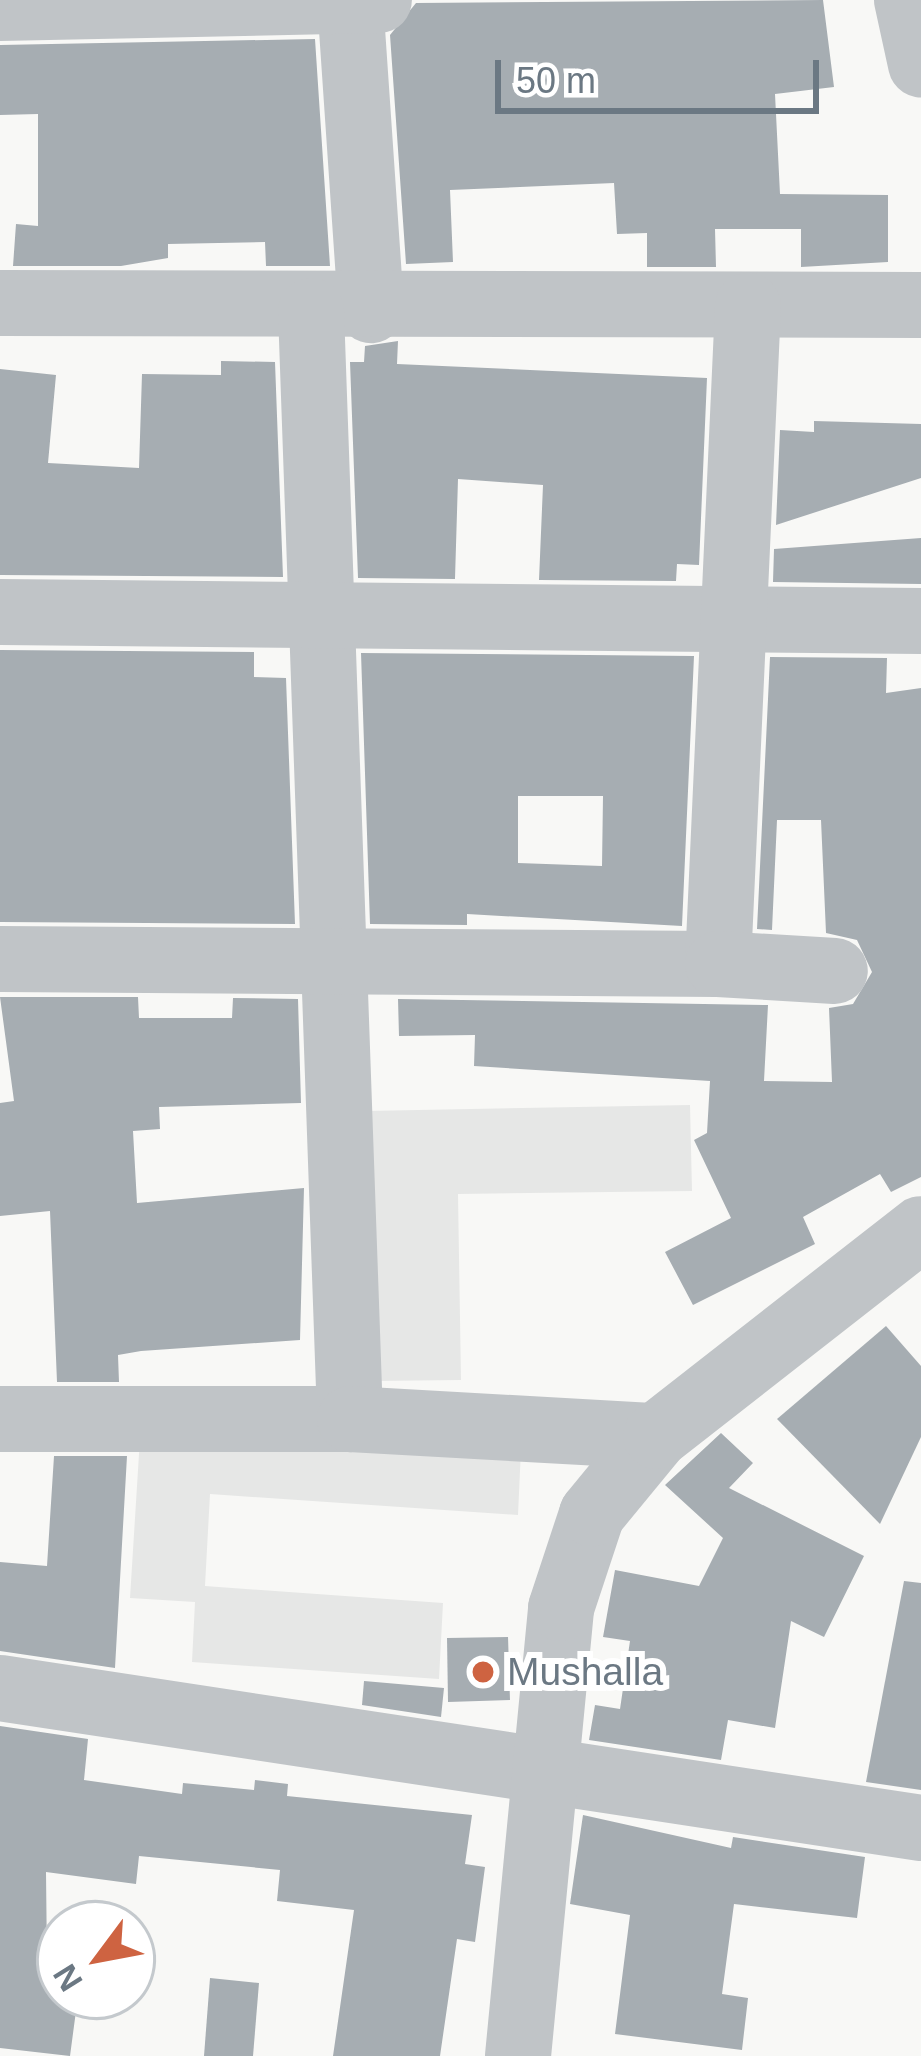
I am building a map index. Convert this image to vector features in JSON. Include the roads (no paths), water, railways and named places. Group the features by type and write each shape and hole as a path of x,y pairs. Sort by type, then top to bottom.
{"street":[{"path":"907,0 921,64"},
{"path":"0,8 360,1 321,619 340,964 350,1419"},
{"path":"0,303 341,310 921,304"},
{"path":"718,964 742,622 748,306"},
{"path":"0,612 321,619 921,621"},
{"path":"0,959 718,964 835,971"},
{"path":"518,2056 541,1771 561,1607 592,1514 656,1436 921,1229"},
{"path":"0,1419 350,1419 656,1436"},
{"path":"0,1688 921,1828"}],"place":[{"name":"Mushalla","path":"483,1672"}]}
